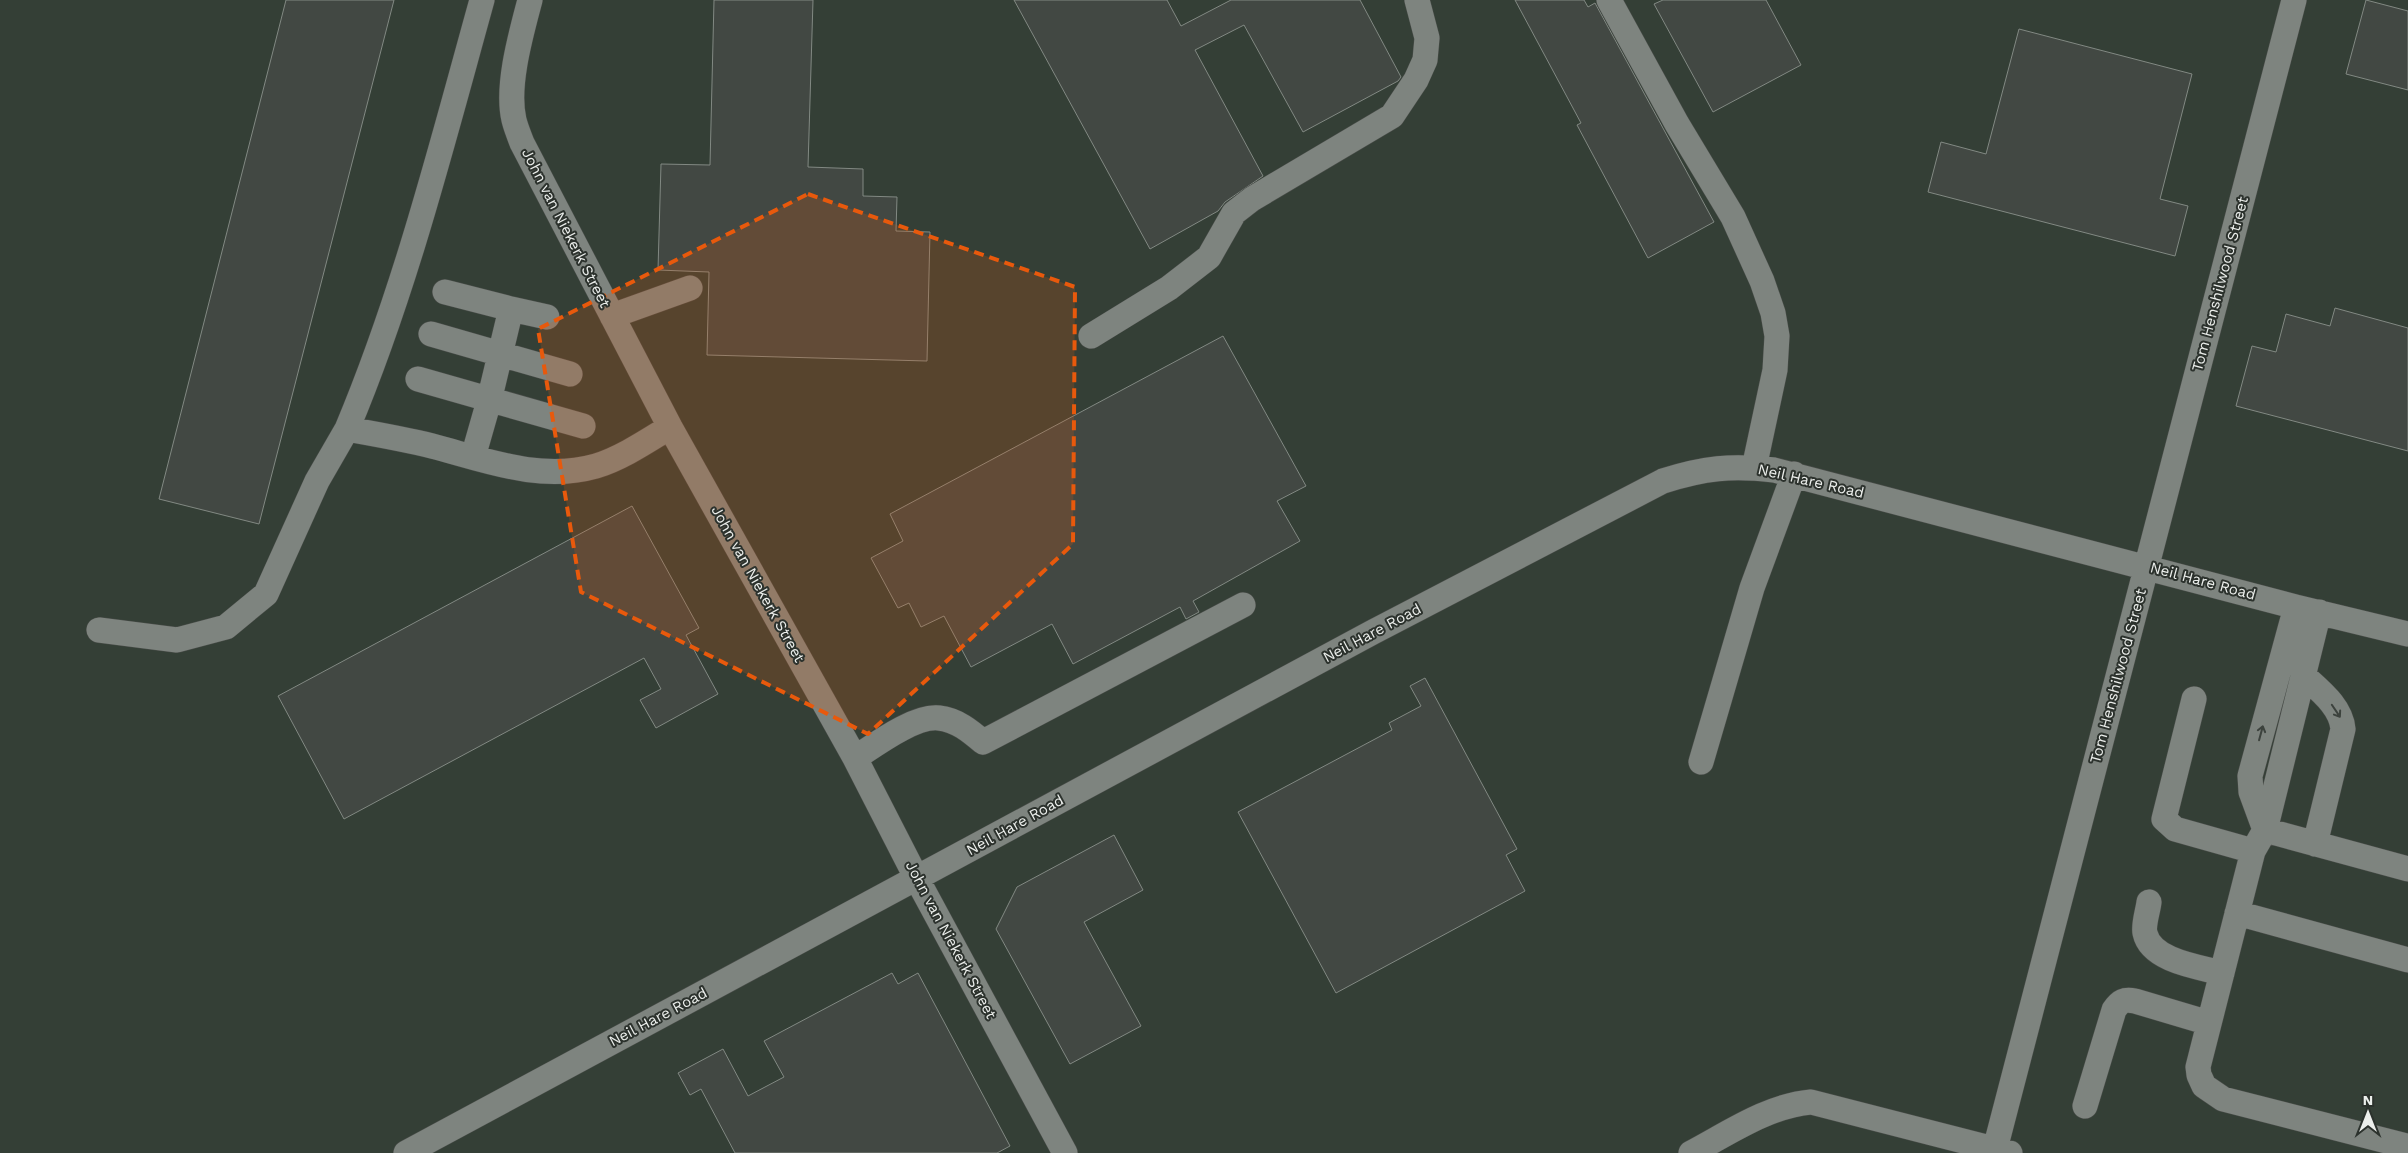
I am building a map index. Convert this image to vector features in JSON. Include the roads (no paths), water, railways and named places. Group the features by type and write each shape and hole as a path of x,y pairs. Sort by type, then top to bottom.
{"street":[{"path":"100,630 177,640 226,627 266,594 317,481 346,429 365,386 403,275 482,0"},
{"name":"John van Niekerk Street","path":"530,0 515,70 513,95 514,119 522,143 670,427 855,758 917,879 1064,1153"},
{"path":"1091,336 1169,288 1209,257 1234,213 1252,199 1392,116 1416,80 1425,60 1427,38 1417,0"},
{"path":"1609,0 1676,124 1733,217 1762,281 1773,313 1777,336 1775,370 1754,468"},
{"name":"Tom Henshilwood Street","path":"2003,1151 2147,566 2294,0"},
{"path":"612,316 690,288"},
{"path":"445,292 547,318"},
{"path":"473,457 501,355 511,309"},
{"path":"431,334 570,374"},
{"path":"418,379 583,426"},
{"path":"346,429 403,439 526,471 563,472 597,466 636,447 670,427"},
{"name":"Neil Hare Road","path":"406,1153 1364,637 1663,481 1692,472 1720,467 1754,468 1794,474 2308,610 2408,634"},
{"path":"1701,762 1752,588 1794,474"},
{"path":"855,758 920,720 938,718 963,726 983,742 1243,605"},
{"path":"2308,610 2303,675 2297,707 2279,775 2237,913 2198,1067 2198,1075 2204,1086 2212,1094 2232,1101 2406,1146"},
{"path":"2259,841 2250,776 2270,700 2308,610"},
{"path":"2303,675 2334,706 2343,721 2344,729 2315,844"},
{"path":"2194,699 2164,819 2174,829 2259,841 2315,844 2408,869"},
{"path":"2270,700 2297,707"},
{"path":"2252,768 2279,775"},
{"path":"2149,902 2145,933 2152,944 2166,958 2222,972"},
{"path":"2237,913 2408,960"},
{"path":"2085,1106 2114,1010 2119,1003 2128,1000 2135,1001 2209,1023"},
{"path":"1691,1153 1774,1109 1790,1104 1811,1102 2003,1151"}]}
